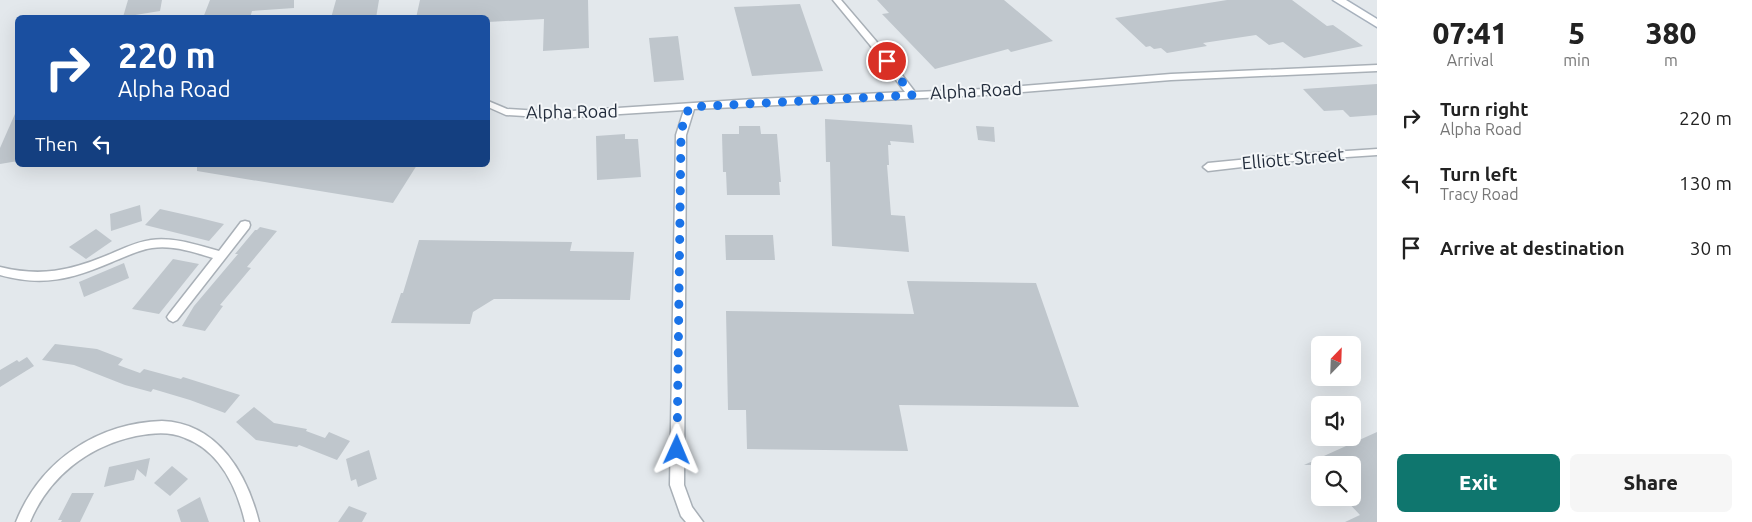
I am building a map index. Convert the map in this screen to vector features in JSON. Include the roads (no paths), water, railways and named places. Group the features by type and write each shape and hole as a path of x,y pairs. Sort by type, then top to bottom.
{"main road":[{"path":"1338,0 1377,24"}],"street":[{"path":"837,0 873,43 912,95"},
{"name":"Alpha Road","path":"490,105 506,112 557,115 985,92 1171,77 1377,68"},
{"path":"690,107 684,118 681,135 677,485 686,511 696,522"},
{"name":"Elliott Street","path":"1208,167 1302,157 1377,152"},
{"path":"173,317 245,225"},
{"path":"0,271 27,277 66,275 136,248 156,244 178,245 221,256"},
{"path":"23,522 30,506 50,479 64,464 91,443 123,433 164,427 189,433 213,448 224,459 244,491 252,522"}]}
